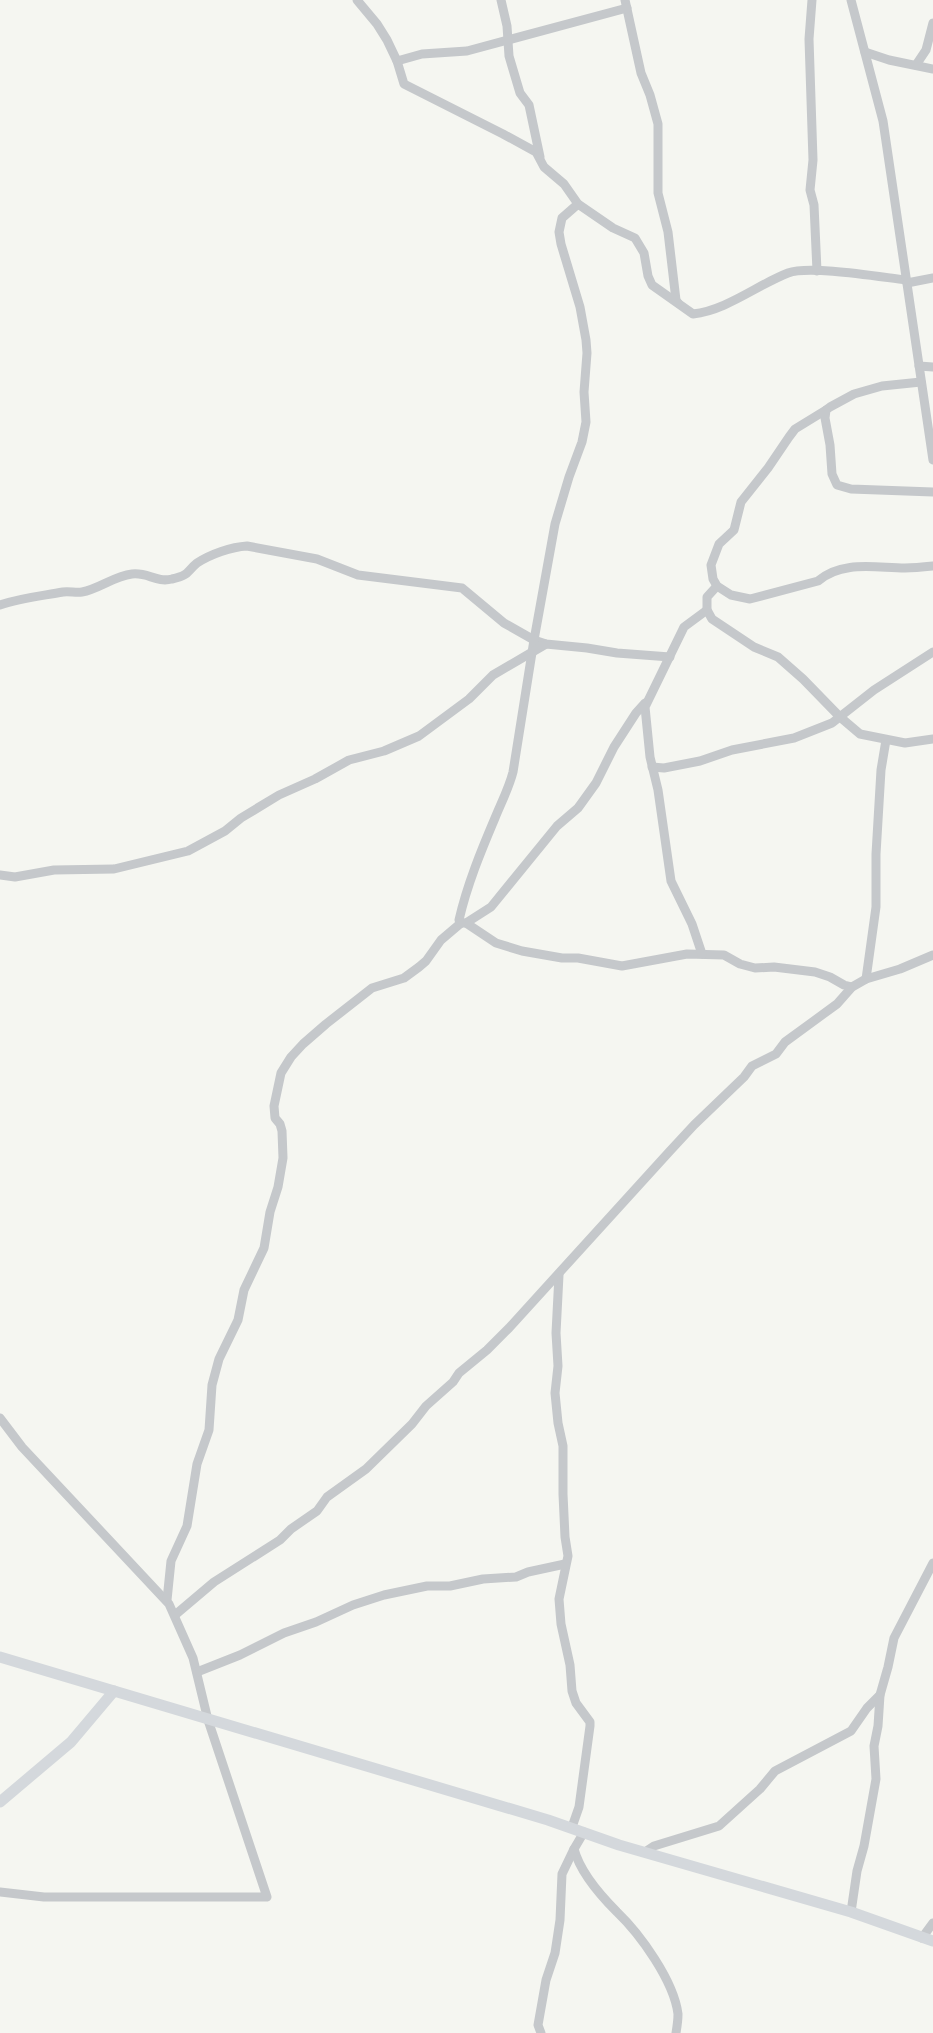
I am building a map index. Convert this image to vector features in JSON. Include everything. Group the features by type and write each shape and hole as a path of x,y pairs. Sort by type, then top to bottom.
{"street":[{"path":"357,0 377,24 397,61 402,80 408,86 536,152 544,166 564,184 578,204 612,228 635,238 644,253 648,276 652,285 693,314 701,313 789,273 805,270 906,281 933,278"},
{"path":"500,0 508,39 509,56 520,93 529,105 540,159"},
{"path":"812,0 808,39 813,160 810,190 814,205 817,271"},
{"path":"851,0 883,122 933,460"},
{"path":"397,61 422,54 467,51 626,4 641,73 650,95 658,124 658,193 668,232 676,300 678,303"},
{"path":"916,65 926,50 933,23"},
{"path":"864,52 889,60 933,69"},
{"path":"578,204 562,218 559,232 580,307 586,340 584,392 586,422 582,442 569,476 556,524 509,785 462,904 458,920 490,940 508,947 562,958 578,958 622,966 687,954 724,955 740,964 756,968 815,972 852,987"},
{"path":"918,366 933,367"},
{"path":"921,382 882,386 854,394 795,429 741,502 734,530 719,544 711,565 713,579 717,586 731,595 750,599 818,581 836,570 858,566 906,568 933,566"},
{"path":"826,410 825,418 830,445 832,474 837,485 863,490 933,492"},
{"path":"0,605 19,598 50,596 64,592 81,592 130,574 142,574 162,581 171,579 187,574 198,563 216,554 236,547 247,546 317,559 358,575 462,588 504,623 534,640 546,644 617,653 670,657"},
{"path":"717,586 706,597 707,610 712,619 754,647 778,658 803,679 840,717 860,734 905,743 933,739"},
{"path":"167,1600 171,1561 187,1526 196,1464 209,1430 212,1385 219,1359 238,1320 244,1290 264,1248 270,1212 278,1187 283,1158 282,1131 280,1124 275,1118 274,1106 281,1073 291,1057 326,1024 372,988 404,978 420,967 441,940 464,923 491,907 557,826 578,808 596,783 614,746 645,703 684,627 707,610"},
{"path":"0,875 15,877 54,870 114,869 188,851 225,832 241,818 279,795 315,779 349,760 384,752 418,736 469,699 493,675 532,650 546,644"},
{"path":"652,767 664,768 700,761 732,750 794,738 832,724 874,690 933,652"},
{"path":"645,703 645,717 652,767 656,776 671,881 692,924 702,954"},
{"path":"866,979 876,907 876,854 881,770 886,740"},
{"path":"656,776 664,768"},
{"path":"175,1615 214,1582 280,1540 291,1529 317,1511 327,1497 366,1469 412,1424 426,1406 453,1382 459,1373 487,1350 509,1328 694,1125 744,1078 752,1066 776,1054 785,1042 837,1004 852,987 866,979 900,969 933,955"},
{"path":"559,1275 556,1333 558,1366 555,1393 564,1452 565,1537 568,1556 559,1599 570,1665 572,1691 576,1703 586,1716 590,1726 579,1807 572,1827"},
{"path":"0,1418 22,1447 116,1549 167,1600 175,1615 197,1672 208,1720 267,1897 44,1897 0,1892"},
{"path":"851,1912 857,1871 864,1846 876,1779 874,1746 878,1726 880,1695 894,1638 933,1563"},
{"path":"197,1672 240,1655 284,1632 316,1622 353,1605 384,1595 427,1586 450,1586 483,1579 516,1577 528,1572 565,1564"},
{"path":"0,1658 572,1827 645,1852 851,1912 928,1939 933,1924"},
{"path":"0,1802 71,1742 114,1691"},
{"path":"645,1852 654,1846 719,1826 760,1789 775,1770 851,1731 867,1708 880,1695"},
{"path":"541,2033 538,2025 546,1980 553,1963 560,1920 562,1874 584,1832"},
{"path":"574,1849 579,1863 597,1890 638,1935 663,1975 678,2015 676,2033"}]}
